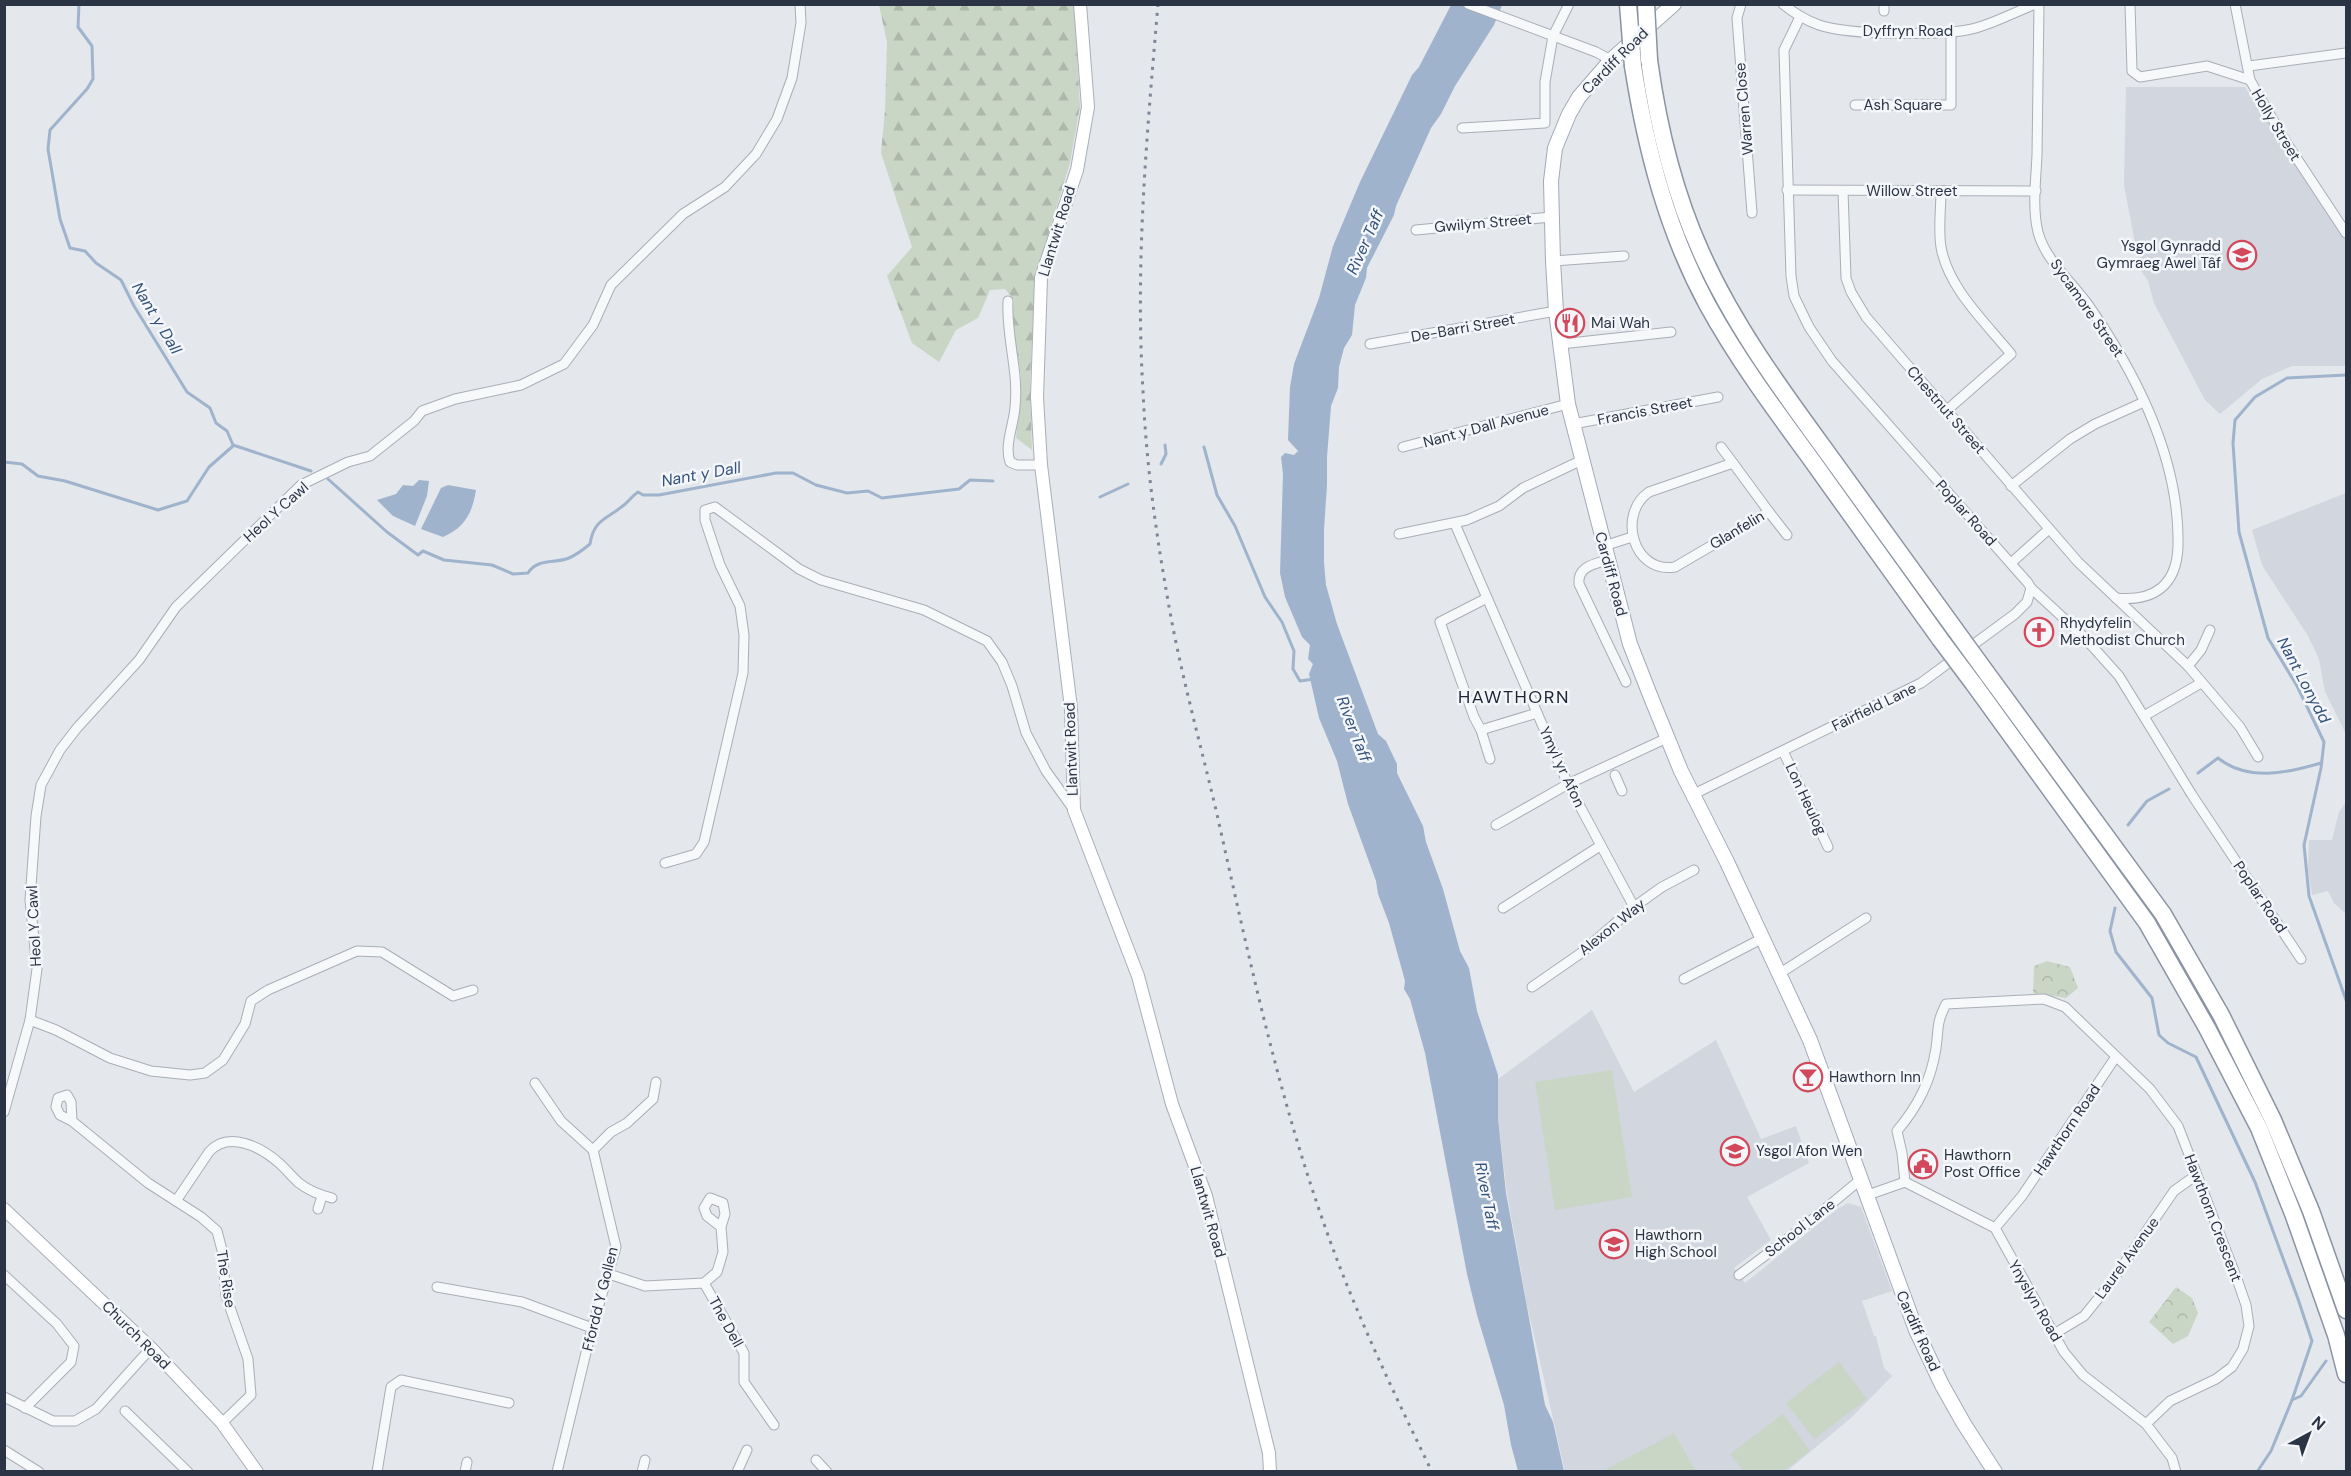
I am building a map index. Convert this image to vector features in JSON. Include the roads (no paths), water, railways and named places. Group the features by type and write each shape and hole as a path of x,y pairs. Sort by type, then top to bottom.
{"highway":[{"path":"1628,4 1633,66 1652,163 1670,220 1707,303 1734,349 1786,426 2147,923 2207,1028 2259,1128 2294,1215 2336,1335 2346,1374"},
{"path":"1646,4 1649,60 1655,105 1667,160 1685,214 1717,287 1784,394 2163,914 2221,1015 2274,1120 2311,1211 2346,1310"}],"main road":[{"name":"Llantwit Road","path":"1080,4 1088,107 1077,170 1041,278 1037,397 1041,465 1071,708 1074,810 1138,976 1172,1104 1206,1196 1269,1453 1270,1472"},
{"name":"Cardiff Road","path":"1674,4 1611,60 1579,97 1559,135 1555,148 1551,181 1553,261 1568,404 1630,644 1667,738 1810,1040 1865,1196 1916,1330 1953,1405 1995,1472"},
{"name":"Church Road","path":"4,1209 151,1348 222,1423 257,1472"}],"street":[{"name":"Heol Y Cawl","path":"4,1112 30,1020 37,969 30,900 36,816 41,785 60,750 139,660 176,607 301,484 348,462 370,456 414,421 422,411 455,399 521,385 564,364 592,325 611,285 683,214 725,187 756,154 777,119 792,78 801,23 800,4"},
{"path":"1468,4 1596,52 1611,60"},
{"path":"1462,128 1545,123 1545,82 1553,36 1569,4"},
{"name":"Warren Close","path":"1741,4 1737,18 1752,213"},
{"name":"Dyffryn Road","path":"1783,4 1800,17 1821,26 1855,31 1952,33 1978,28 2037,4"},
{"name":"Sycamore Street","path":"2037,4 2036,223 2044,247 2105,330 2126,364 2144,402 2163,454 2178,520 2178,560 2170,579 2163,587 2141,598 2116,598"},
{"path":"2130,4 2132,71 2140,77 2207,66 2250,80"},
{"name":"Holly Street","path":"2235,4 2250,80 2284,139 2346,232"},
{"name":"Poplar Road","path":"1800,17 1784,50 1787,190 1794,296 1809,327 1832,361 2031,588 2107,661 2192,795 2301,959"},
{"name":"Ash Square","path":"1855,105 1950,105 1952,33"},
{"path":"2248,66 2346,53"},
{"name":"Willow Street","path":"1787,190 2036,191"},
{"name":"Chestnut Street","path":"1843,191 1846,278 1851,292 1866,317 2078,562 2188,666 2240,727 2258,757"},
{"path":"1941,191 1941,246 1947,267 1967,300 2011,354 1946,411"},
{"name":"Gwilym Street","path":"1416,230 1551,217"},
{"path":"1553,261 1624,256"},
{"path":"1008,300 1006,323 1016,374 1015,407 1007,454 1010,462 1017,465 1041,465"},
{"name":"De-Barri Street","path":"1370,344 1557,311"},
{"path":"1561,345 1671,332"},
{"name":"Francis Street","path":"1573,424 1718,397"},
{"path":"2011,486 2070,439 2095,424 2144,402"},
{"name":"Nant y Dall Avenue","path":"1403,447 1568,404"},
{"name":"Glanfelin","path":"1632,537 1645,558 1660,567 1675,567 1769,512 1721,447"},
{"path":"1399,534 1455,524 1499,506 1523,488 1582,460"},
{"path":"1604,546 1632,537 1634,510 1643,496 1649,492 1733,462"},
{"path":"665,863 696,854 704,842 743,673 744,635 740,606 720,565 705,520 705,510 715,507 799,569 821,580 924,610 987,641 1002,662 1026,733 1046,771 1074,810"},
{"path":"1769,512 1787,535"},
{"name":"Ymyl yr Afon","path":"1455,524 1568,784 1634,907"},
{"path":"2011,563 2049,529"},
{"path":"1607,560 1589,566 1578,577 1626,682"},
{"name":"Fairfield Lane","path":"1692,795 1922,683 2015,614 2027,602 2031,588"},
{"path":"1488,598 1440,622 1490,759"},
{"path":"2188,666 2201,650 2210,630"},
{"path":"2144,716 2201,683"},
{"path":"1481,730 1537,713"},
{"path":"1496,825 1568,784 1612,769 1667,738"},
{"name":"Lon Heulog","path":"1783,751 1828,847"},
{"path":"1612,769 1622,791"},
{"path":"1503,908 1600,846"},
{"name":"Alexon Way","path":"1532,987 1581,952 1634,907 1662,887 1694,870"},
{"path":"1779,974 1866,918"},
{"path":"1684,979 1762,938"},
{"path":"30,1020 57,1030 110,1058 151,1071 190,1075 205,1072 223,1060 245,1024 251,1001 267,990 357,951 382,952 453,996 473,990"},
{"name":"Hawthorn Crescent","path":"1905,1182 1897,1131 1913,1113 1926,1089 1936,1047 1937,1022 1946,1004 2044,999 2065,1007 2115,1058 2150,1089 2178,1126 2195,1176 2209,1203 2243,1296 2249,1326 2243,1349 2232,1367 2216,1379 2170,1401 2146,1424"},
{"name":"Hawthorn Road","path":"1995,1228 2022,1196 2115,1058"},
{"path":"535,1083 561,1121 593,1150 611,1132 627,1122 653,1099 656,1082"},
{"name":"The Rise","path":"72,1121 115,1158 201,1217 217,1231 222,1250 226,1296 248,1359 251,1395 222,1423"},
{"path":"176,1201 209,1152 227,1141 235,1141 257,1149 280,1164 300,1183 322,1196 333,1198"},
{"name":"Ffordd Y Gollen","path":"557,1472 592,1328 616,1247 593,1150"},
{"name":"Laurel Avenue","path":"2054,1334 2084,1316 2110,1284 2174,1191 2195,1176"},
{"name":"School Lane","path":"1739,1275 1802,1228 1860,1180"},
{"path":"1865,1196 1905,1182 1995,1228"},
{"path":"318,1209 322,1196"},
{"name":"The Dell","path":"609,1275 645,1286 704,1283 717,1272 723,1252 721,1227"},
{"name":"Ynyslyn Road","path":"1995,1228 2064,1352 2083,1375 2146,1424 2172,1458 2176,1472"},
{"path":"4,1275 57,1324 74,1346 71,1362 25,1408"},
{"name":"The Dell","path":"704,1283 744,1353 744,1382 774,1425"},
{"path":"437,1287 522,1302 592,1328"},
{"path":"4,1397 53,1421 75,1421 96,1409 151,1348"},
{"path":"377,1472 391,1387 401,1380 509,1403"},
{"path":"125,1411 188,1472"},
{"path":"4,1450 39,1472"},
{"path":"737,1472 747,1450"},
{"path":"642,1472 645,1460"},
{"path":"816,1460 827,1472"}],"water":[{"name":"River Taff","path":"1451,5 1502,5 1494,25 1431,128 1394,215 1367,268 1366,278 1355,305 1352,335 1344,348 1339,367 1338,388 1331,406 1324,563 1326,585 1337,624 1378,734 1386,741 1397,764 1397,773 1423,826 1460,951 1469,968 1477,1011 1498,1075 1498,1119 1506,1193 1545,1405 1553,1422 1564,1471 1518,1471 1504,1405 1467,1274 1425,1053 1410,999 1404,989 1405,981 1376,881 1348,804 1337,761 1319,718 1309,674 1313,664 1308,659 1310,645 1302,637 1285,597 1280,573 1283,474 1281,457 1285,453 1294,455 1298,451 1288,440 1290,387 1294,364 1319,298 1333,246 1360,182 1412,75 1419,67"},
{"path":"419,480 429,481 427,496 415,526 393,516 377,500 396,494 403,485 413,486"},
{"path":"448,485 476,490 470,513 466,519 457,529 443,537 421,529 441,488"}],"waterway":[{"name":"Nant y Dall","path":"79,4 78,27 92,46 93,79 87,89 50,130 48,149 60,219 70,248 85,251 96,263 121,280 134,306 187,392 210,408 216,423 227,431 233,445 311,471"},
{"name":"Nant Lonydd","path":"2346,375 2287,378 2255,397 2235,420 2233,443 2239,532 2268,638 2297,686 2324,742 2321,768 2304,845 2309,896 2346,1000"},
{"path":"1161,464 1166,454 1165,445"},
{"path":"4,462 22,464 38,476 65,481 158,510 187,501 209,467 233,446"},
{"path":"1204,447 1217,495 1235,526 1265,597 1282,622 1294,651 1293,669 1300,681 1314,679"},
{"name":"Nant y Dall","path":"328,479 387,532 418,555 423,551 444,560 492,565 513,574 528,573 536,565 564,560 577,554 590,544 594,529 638,492 643,495 659,495 776,473 793,473 816,485 847,493 868,491 882,498 959,489 970,480 993,481"},
{"path":"1100,497 1128,484"},
{"path":"2198,773 2218,758 2230,766 2255,773 2295,770 2321,763"},
{"path":"2128,825 2147,801 2169,789"},
{"path":"2115,908 2110,931 2116,952 2152,998 2159,1035 2168,1043 2196,1057 2255,1182 2298,1299 2312,1341 2292,1400"},
{"name":"Nant Lonydd","path":"2257,1472 2271,1451 2292,1400 2301,1396 2326,1361"}],"railway":[{"path":"1158,4 1143,198 1141,343 1149,468 1172,622 1264,1017 1306,1171 1360,1317 1432,1472"}],"place":[{"name":"Ysgol Gynradd Gymraeg Awel Tâf","path":"2242,255"},
{"name":"Mai Wah","path":"1570,323"},
{"name":"Rhydyfelin Methodist Church","path":"2039,632"},
{"name":"Hawthorn Inn","path":"1808,1077"},
{"name":"Ysgol Afon Wen","path":"1735,1151"},
{"name":"Hawthorn Post Office","path":"1923,1164"},
{"name":"Hawthorn High School","path":"1614,1244"}],"district":[{"name":"HAWTHORN","path":"1514,697"}]}
